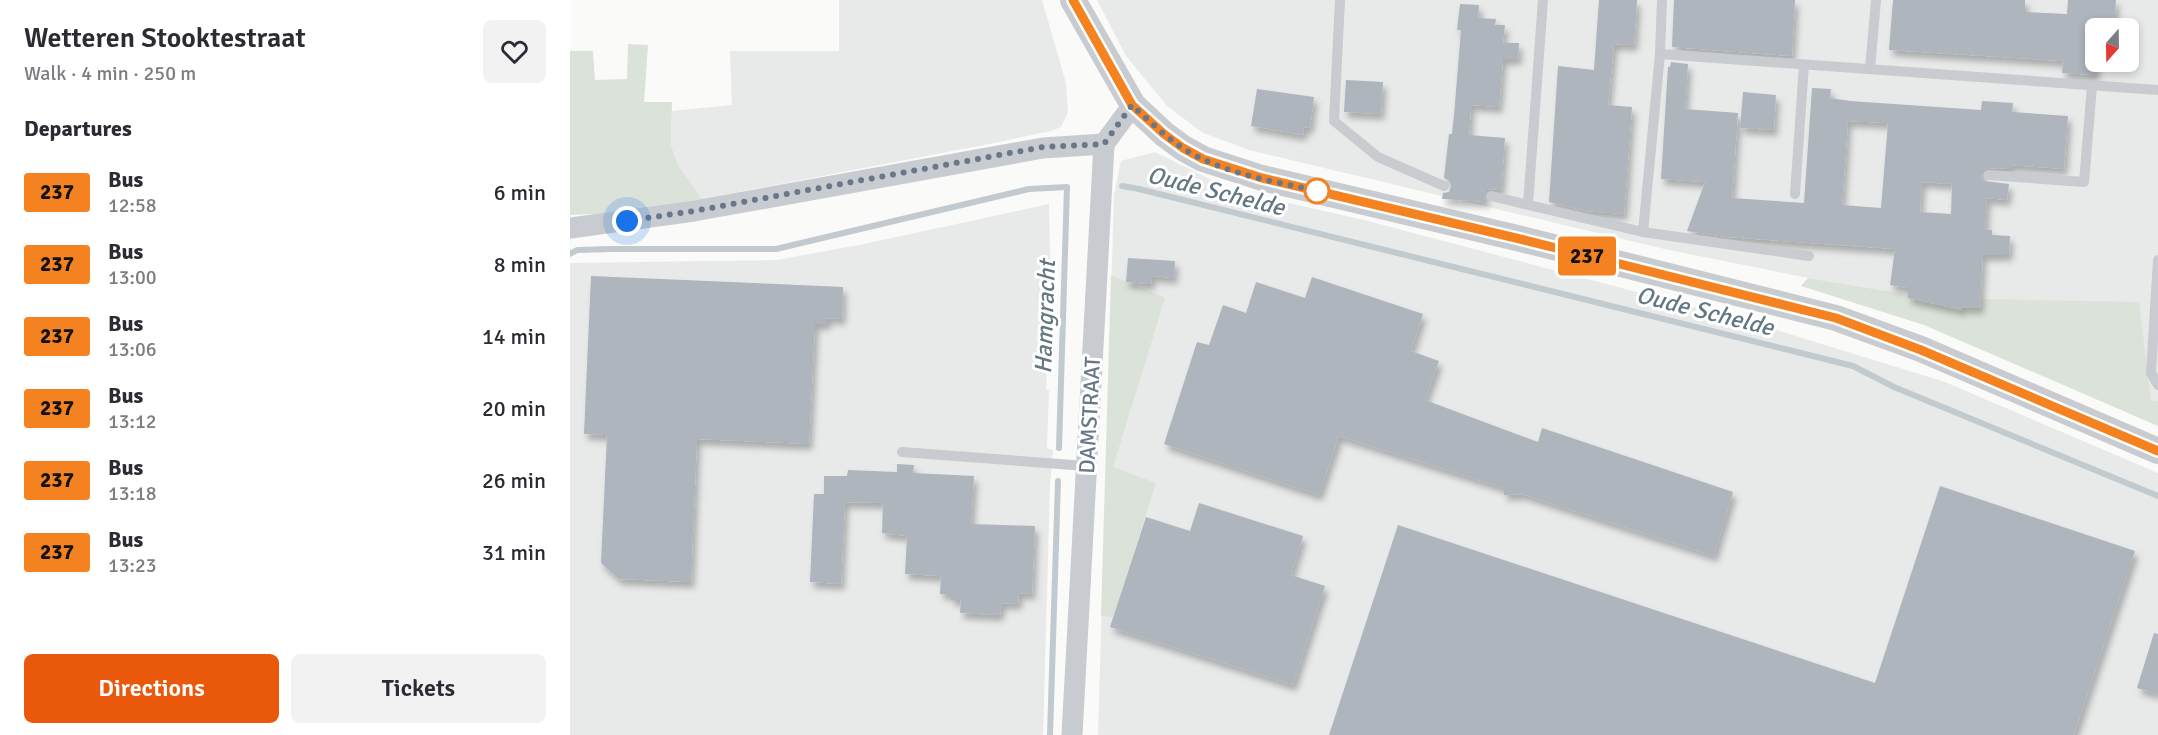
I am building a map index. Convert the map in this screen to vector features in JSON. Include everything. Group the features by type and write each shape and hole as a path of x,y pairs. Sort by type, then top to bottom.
{"street":[{"path":"1073,0 1132,105 1164,134 1203,159 1230,169 1836,318 1921,350 2158,451"},
{"path":"570,228 694,211 1043,147 1104,144 1132,105"},
{"name":"DAMSTRAAT","path":"1072,735 1104,144"}],"lane":[{"path":"1340,0 1334,122 1378,157 1444,186"},
{"path":"1528,204 1543,0"},
{"path":"1643,232 1660,54 1662,0"},
{"path":"1870,69 1876,0"},
{"path":"1660,54 2158,90"},
{"path":"1795,194 1804,65"},
{"path":"1988,175 2084,182 2092,86"},
{"path":"1491,196 1643,232 1809,256"},
{"path":"2158,261 2151,373 2158,385"},
{"path":"902,452 1086,466"}],"shaded area":[{"path":"839,0 1042,0 1066,83 1068,112 1061,127 989,144 702,199 678,165 671,145 672,111 732,105 730,51 839,51"},
{"path":"1097,0 2158,0 2158,401 2151,400 1929,298 1808,278 1669,250 1249,150 1203,133 1167,106 1126,56"},
{"path":"628,44 648,45 644,102 672,102 671,145 678,165 702,199 595,214 570,215 570,51 593,51 595,80 627,79"},
{"path":"1155,152 1232,190 1368,221 1754,323 1945,382 2158,473 2158,735 1098,735 1114,195 1121,161"},
{"path":"1049,204 1051,296 1046,390 1049,390 1047,448 1053,450 1043,735 570,735 570,263 777,260 864,244"},
{"path":"1111,275 1165,298 1113,467 1156,483 1113,617 1101,616"},
{"path":"1808,278 1929,298 2139,302 2151,400 2158,401 2158,426 1924,325 1801,286"}],"building":[{"path":"1599,0 1637,0 1634,45 1614,44 1608,105 1632,107 1624,214 1586,211 1549,202 1558,66 1594,70"},
{"path":"1674,0 1795,0 1792,56 1672,47"},
{"path":"1893,0 2025,0 2025,12 2067,14 2068,0 2116,0 2115,18 2085,18 2085,72 2096,72 2096,75 2062,73 2063,61 1889,50"},
{"path":"1460,4 1479,5 1478,18 1496,19 1495,25 1505,25 1503,43 1519,43 1518,59 1503,59 1499,107 1471,105 1469,135 1505,138 1501,190 1486,190 1484,198 1488,202 1442,199 1443,193 1449,192 1451,186 1450,181 1444,178 1449,134 1452,134 1454,115 1461,30 1457,30"},
{"path":"1671,62 1688,64 1685,109 1738,113 1732,198 1804,203 1812,88 1831,89 1830,98 1850,101 1981,110 1982,101 2013,103 2012,112 2068,116 2064,169 2010,165 2010,169 1988,168 1982,171 1981,178 1984,181 2009,184 2007,200 1987,198 1985,230 1992,230 1992,235 2010,236 2009,255 1983,255 1980,308 1962,307 1962,310 1908,298 1908,288 1890,285 1895,249 1727,237 1687,231 1705,182 1661,179 1668,67","holes":["1848,121 1888,123 1881,208 1842,205","1922,182 1952,184 1951,214 1920,212"]},
{"path":"1346,80 1383,82 1381,114 1344,112"},
{"path":"1257,89 1314,97 1310,128 1304,127 1303,135 1251,126"},
{"path":"1743,92 1776,95 1774,130 1740,128"},
{"path":"1128,258 1175,261 1174,278 1152,276 1151,284 1126,282"},
{"path":"591,276 843,287 842,319 827,318 827,324 815,324 809,444 697,439 691,582 619,579 601,563 607,435 584,434"},
{"path":"1312,277 1423,314 1411,351 1439,361 1425,400 1538,442 1542,428 1733,492 1714,556 1522,494 1504,495 1504,488 1339,436 1319,495 1164,444 1197,342 1209,345 1223,305 1246,313 1256,282 1305,298"},
{"path":"897,464 914,465 913,473 974,476 971,524 1035,526 1032,594 1019,593 1018,604 1002,603 1000,615 960,613 961,600 951,600 951,594 940,594 941,576 905,574 907,536 882,533 883,503 845,502 841,584 810,582 814,494 824,494 824,476 847,476 848,470 897,472"},
{"path":"1940,486 2135,551 2074,735 1329,735 1398,525 1875,683"},
{"path":"1199,503 1303,536 1291,575 1325,586 1293,685 1110,627 1146,517 1190,531"},
{"path":"2154,633 2158,634 2158,694 2137,688"}],"waterway":[{"name":"Oude Schelde","path":"1122,186 1853,366 1894,387 2158,496"},
{"name":"Oude Schelde","path":"570,254 577,250 611,249 776,249 1029,189 1067,187 1059,448"},
{"name":"Hamgracht","path":"1050,735 1058,481"}],"bus line":[{"name":"237","path":"1073,0 1132,105 1164,134 1203,159 1262,178 1516,238 1836,318 1921,350 2158,451"}],"route":[{"path":"627,221 694,211 1043,147 1104,144 1132,105 1164,134 1203,159 1262,178 1317,191"}]}
